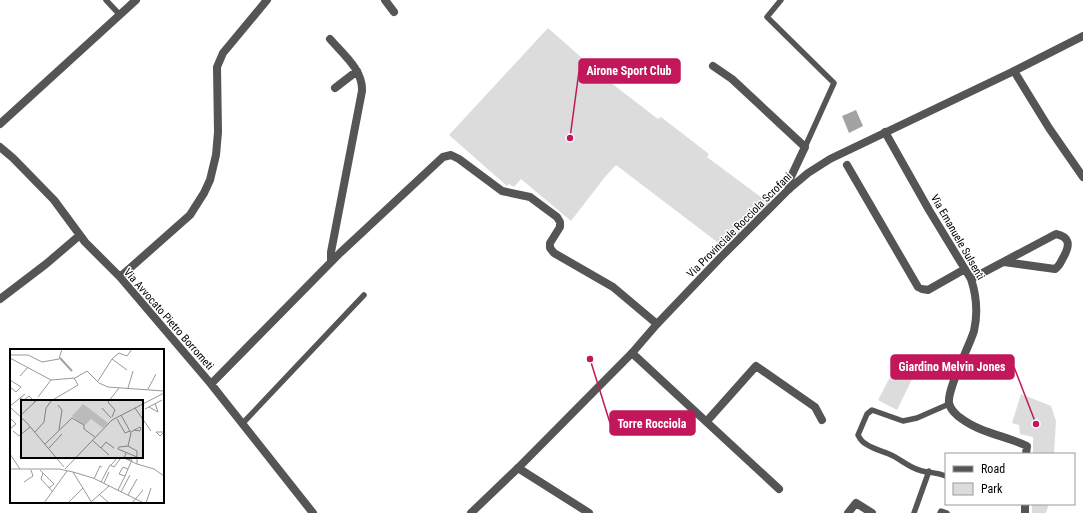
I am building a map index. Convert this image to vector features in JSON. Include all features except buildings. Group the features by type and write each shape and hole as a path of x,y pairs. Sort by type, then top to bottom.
{"street":[{"path":"0,124 136,0"},
{"path":"120,277 190,215 204,193 210,180 216,155 218,132 217,67 223,53 267,0"},
{"path":"385,0 394,12"},
{"name":"Via Provinciale Rocciola Scrofani","path":"471,513 518,468 632,353 657,324 720,258 808,173 830,159 1014,71 1083,36"},
{"path":"330,39 357,71 362,82 362,91 331,262"},
{"path":"713,66 732,79 805,147 789,181 789,190"},
{"path":"335,88 357,71"},
{"path":"1014,71 1049,128 1083,177"},
{"name":"Via Emanuele Sulsenti","path":"885,132 929,210 971,279 976,299 976,318 973,332 951,390 949,404"},
{"name":"Via Avvocato Pietro Borrometi","path":"0,147 13,158 54,200 85,242 120,277 211,384 313,513"},
{"path":"211,384 331,262 443,157 450,155 459,159 502,191 530,197 557,218 560,222 560,228 550,243 550,248 554,253 613,287 657,324"},
{"path":"847,165 918,287 922,290 928,290 965,269"},
{"path":"971,279 1056,234 1062,235 1068,242 1068,248 1059,266 1055,269 1004,262"},
{"path":"0,299 46,264 80,235"},
{"path":"632,353 779,489"},
{"path":"707,421 756,366 815,407 822,420"},
{"path":"949,404 953,411 961,419 974,426 1027,446 1026,453"},
{"path":"518,468 589,513"},
{"path":"848,513 856,503 872,513"}],"lane":[{"path":"106,0 120,15"},
{"path":"781,0 767,17 834,83 805,147"},
{"path":"242,424 364,295"},
{"path":"945,476 935,472 922,471 906,465 901,460 890,454 868,446 858,435 867,414 872,410 903,421 917,418 949,404"},
{"path":"914,513 929,471"},
{"path":"940,513 942,511 947,513"}],"green space":[{"path":"548,28 606,79 658,119 661,117 709,154 707,157 770,204 737,236 732,235 728,239 728,245 725,248 616,165 571,221 521,179 514,187 509,184 507,186 449,135"},
{"path":"898,362 916,371 897,410 878,400"},
{"path":"1021,394 1051,406 1056,421 1054,453 1033,453 1033,437 1020,434 1019,425 1012,423"},
{"path":"1032,505 1049,505 1046,513 1032,513"}],"shaded area":[{"path":"856,110 863,126 849,133 842,116"}],"place":[{"name":"Airone Sport Club","path":"570,138"},
{"name":"Torre Rocciola","path":"590,359"},
{"name":"Giardino Melvin Jones","path":"1036,424"}]}
